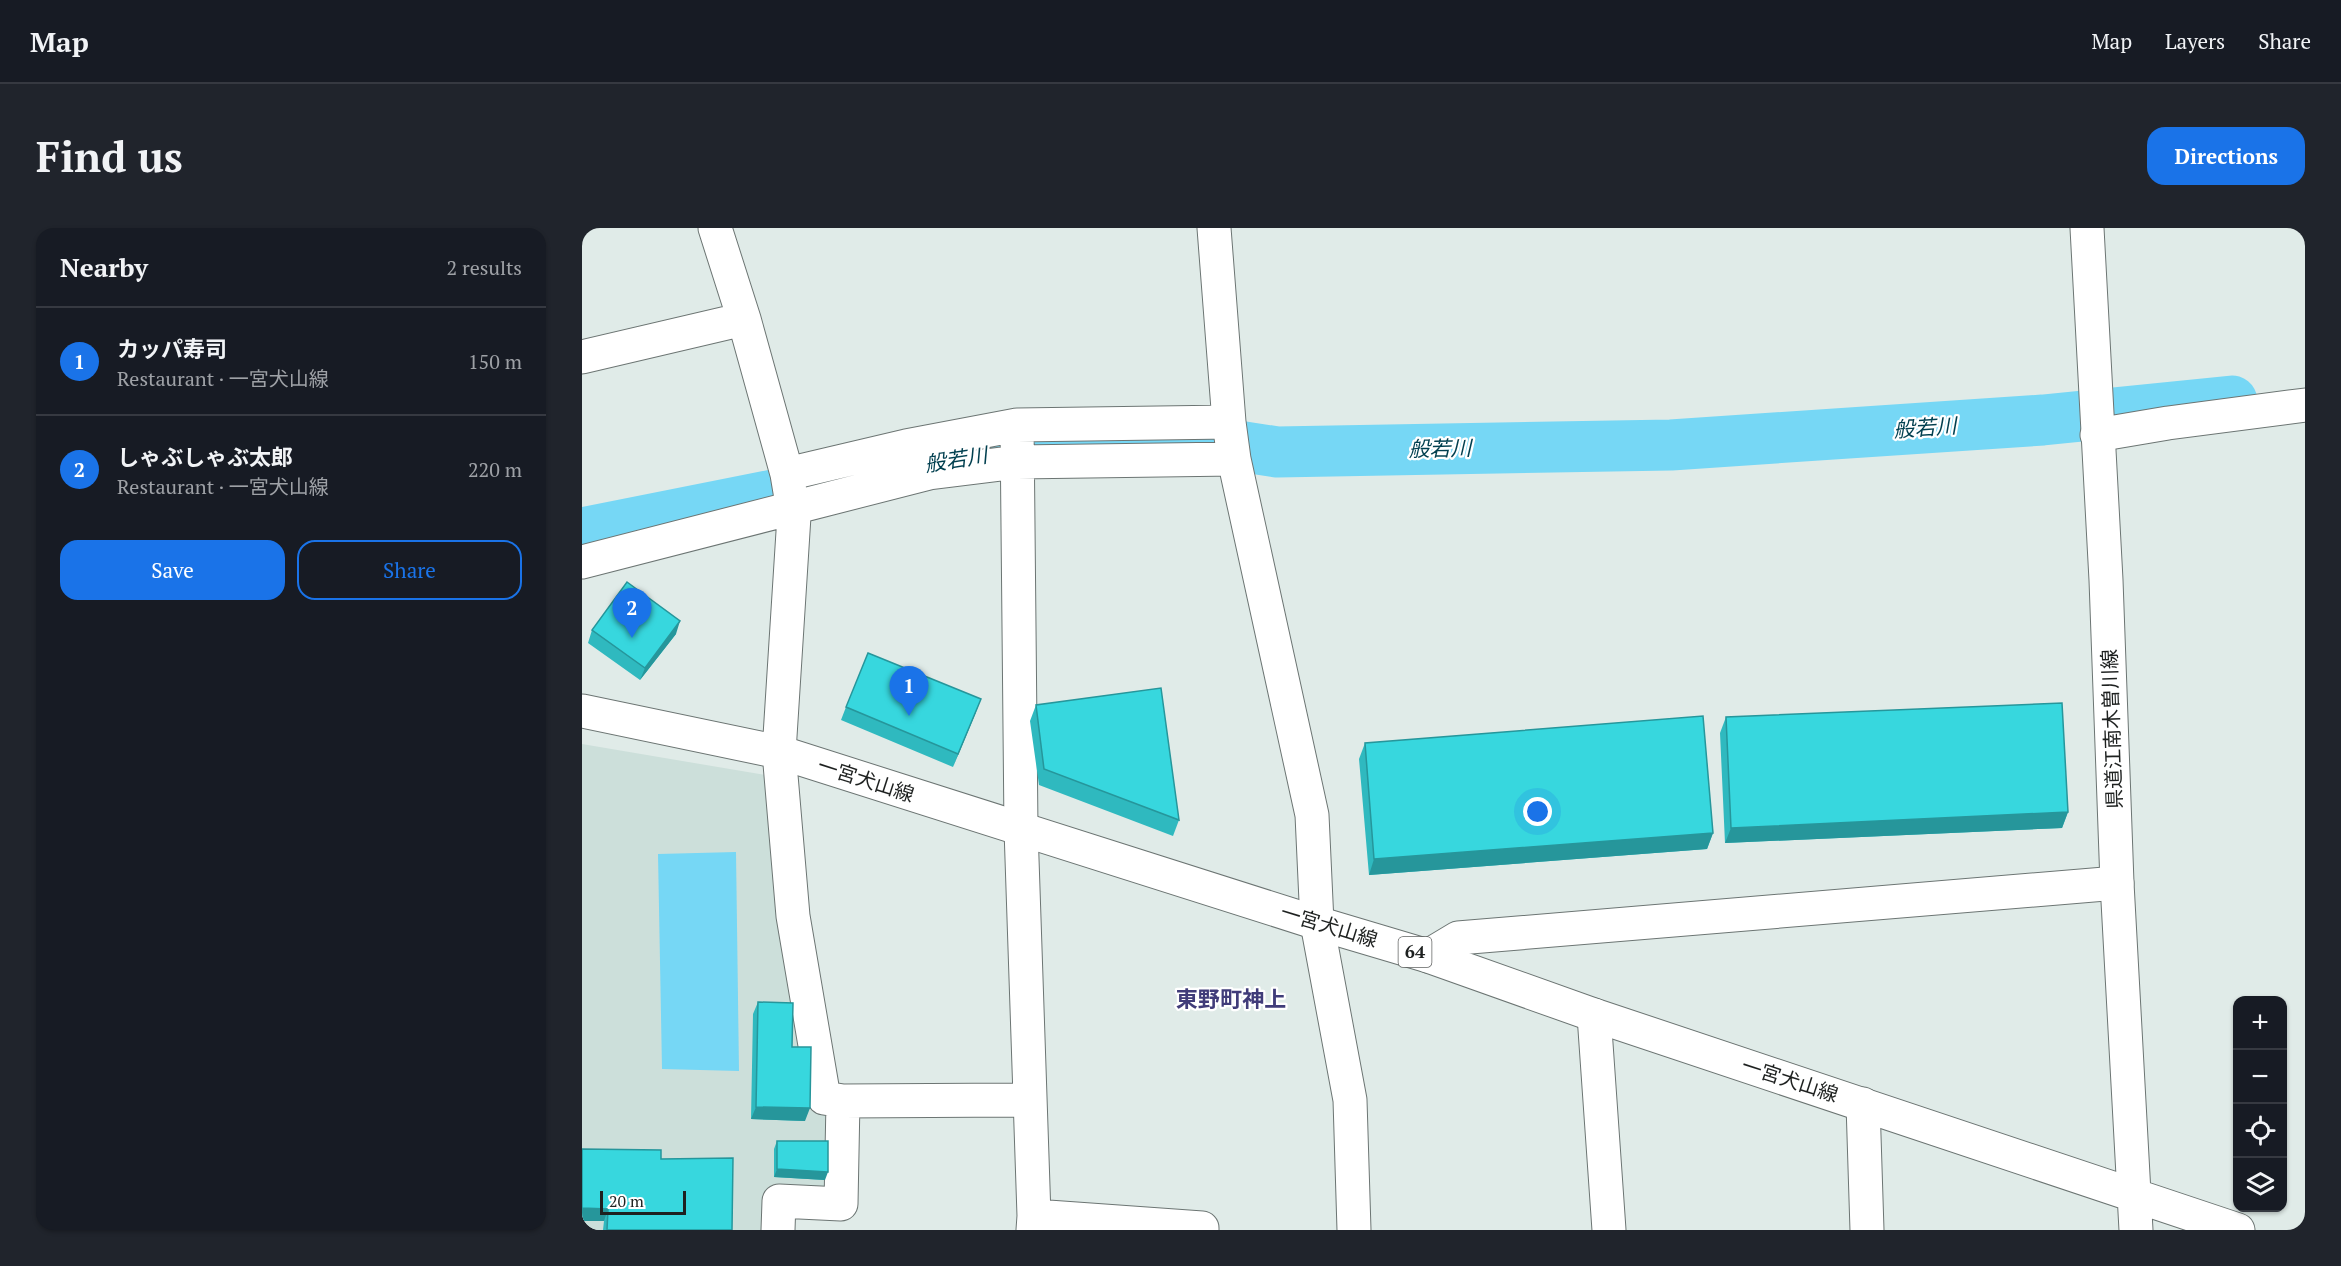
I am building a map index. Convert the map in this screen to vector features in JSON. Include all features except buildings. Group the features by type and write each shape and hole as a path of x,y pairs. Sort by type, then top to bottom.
{"street":[{"path":"715,228 744,319 786,474 792,507 794,527 779,752 793,916 824,1098 843,1101 1030,1100"},
{"path":"1214,228 1234,459 1312,815 1317,923 1350,1100 1354,1230"},
{"name":"県道江南木曽川線","path":"2087,228 2106,580 2117,883 2136,1230"},
{"path":"582,357 744,319"},
{"path":"2097,435 2305,405"},
{"path":"786,474 906,446 1017,425 1229,422"},
{"path":"1017,425 1021,829 1034,1223 1202,1228 1202,1230"},
{"path":"582,562 929,473 1017,462 1234,459"},
{"name":"一宮犬山線","path":"582,711 779,752 1317,923 1428,956 1594,1015 2238,1230"},
{"path":"1428,956 1458,938 2117,883"},
{"path":"1594,1015 1609,1230"},
{"path":"778,1230 779,1201 841,1204 843,1101"},
{"path":"1863,1104 1867,1230"}],"shaded area":[{"path":"582,744 765,775 833,1109 837,1196 776,1195 774,1230 582,1230"}],"water":[{"path":"736,852 739,1071 662,1069 658,854"}],"waterway":[{"name":"般若川","path":"980,456 1050,445 1199,440 1277,452 1671,445 2043,420 2232,401"},
{"name":"般若川","path":"582,533 843,481"}],"place":[{"name":"しゃぶしゃぶ太郎","path":"632,638"},
{"name":"カッパ寿司","path":"909,716"}],"district":[{"name":"東野町神上","path":"1231,999"}]}
